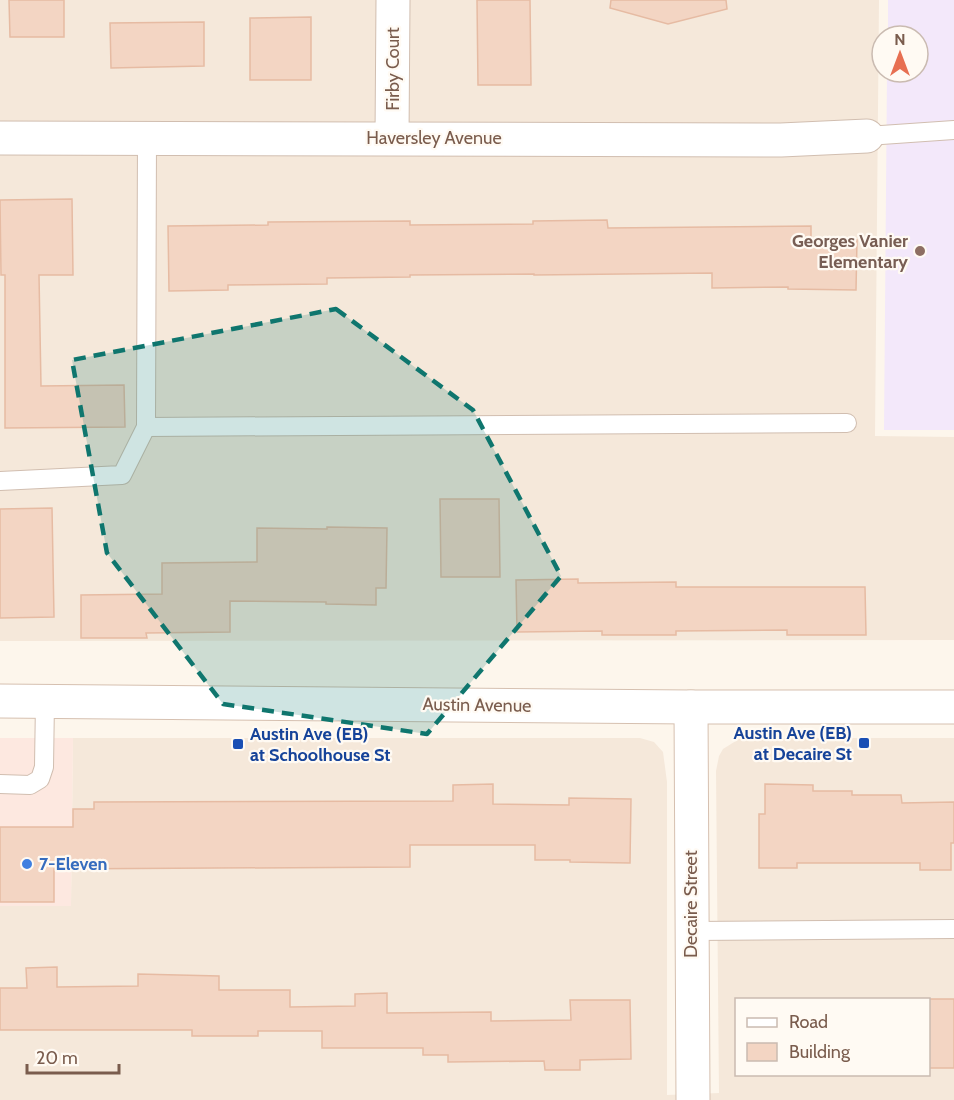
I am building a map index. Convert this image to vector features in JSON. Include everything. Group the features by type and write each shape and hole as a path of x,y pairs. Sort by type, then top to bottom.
{"street":[{"name":"Firby Court","path":"392,138 393,0"},
{"name":"Haversley Avenue","path":"0,138 781,140 867,136"},
{"name":"Austin Avenue","path":"0,701 954,707"},
{"name":"Decaire Street","path":"691,707 693,1100"}],"lane":[{"path":"867,136 954,130"},
{"path":"0,481 122,475 146,427 147,138"},
{"path":"146,427 847,423"},
{"path":"0,784 30,785 40,779 44,767 45,701"},
{"path":"691,931 954,929"}],"highlighted area":[{"path":"336,309 473,410 561,576 427,734 223,704 107,553 72,360"}],"shaded area":[{"path":"0,0 879,0 879,24 870,24 870,84 878,84 875,436 954,437 954,640 0,641"},
{"name":"Georges Vanier Elementary","path":"888,0 954,0 954,430 884,430 887,84 930,84 930,24 888,24"},
{"path":"0,738 73,738 71,906 0,906"},
{"path":"73,738 640,738 654,742 663,752 667,782 667,1095 719,1093 716,771 723,749 739,739 751,738 954,738 954,1100 0,1100 0,906 71,905"}],"building":[{"path":"9,0 64,0 64,37 10,37"},
{"path":"477,0 530,0 531,85 478,85"},
{"path":"611,0 726,0 727,9 668,24 610,8"},
{"path":"311,17 311,80 250,80 250,18"},
{"path":"204,22 204,66 111,68 110,23"},
{"path":"72,199 73,275 39,275 41,386 124,385 125,427 5,428 5,275 1,275 0,200"},
{"path":"607,220 608,228 811,226 811,239 857,240 856,290 788,289 788,287 712,288 712,273 410,275 410,277 327,278 327,284 228,285 228,290 169,291 168,226 268,225 268,222 410,221 410,225 533,224 533,221"},
{"path":"440,499 499,499 500,577 441,577"},
{"path":"52,508 54,617 0,618 0,509"},
{"path":"327,527 387,528 386,588 376,588 376,605 230,601 230,632 146,633 147,638 81,638 81,595 162,594 162,563 257,562 257,528 327,529"},
{"path":"578,579 578,583 676,582 676,587 865,587 866,635 787,635 787,630 676,631 676,635 602,635 602,631 517,632 516,580"},
{"path":"493,784 493,804 569,805 569,798 631,799 630,863 535,860 535,845 410,845 410,867 54,869 54,902 0,902 0,827 73,827 73,809 94,809 94,802 453,801 453,785"},
{"path":"765,784 813,785 813,791 852,791 852,795 901,795 902,803 954,802 954,843 951,843 951,870 920,870 920,863 797,863 797,868 759,868 759,814 765,814"},
{"path":"57,967 57,987 138,986 138,974 219,976 219,990 290,990 290,1007 355,1006 355,994 387,993 387,1013 491,1012 491,1021 571,1020 570,1000 630,1000 631,1059 580,1060 580,1070 545,1070 544,1061 448,1062 448,1055 423,1055 423,1048 322,1048 322,1031 258,1031 258,1036 192,1036 192,1030 0,1030 0,988 27,988 26,968"},
{"path":"930,999 954,999 954,1068 930,1068"}],"place":[{"name":"Georges Vanier Elementary","path":"920,251"},
{"name":"Austin Ave (EB) at Decaire St","path":"864,743"},
{"name":"Austin Ave (EB) at Schoolhouse St","path":"238,744"},
{"name":"7-Eleven","path":"27,864"}]}
